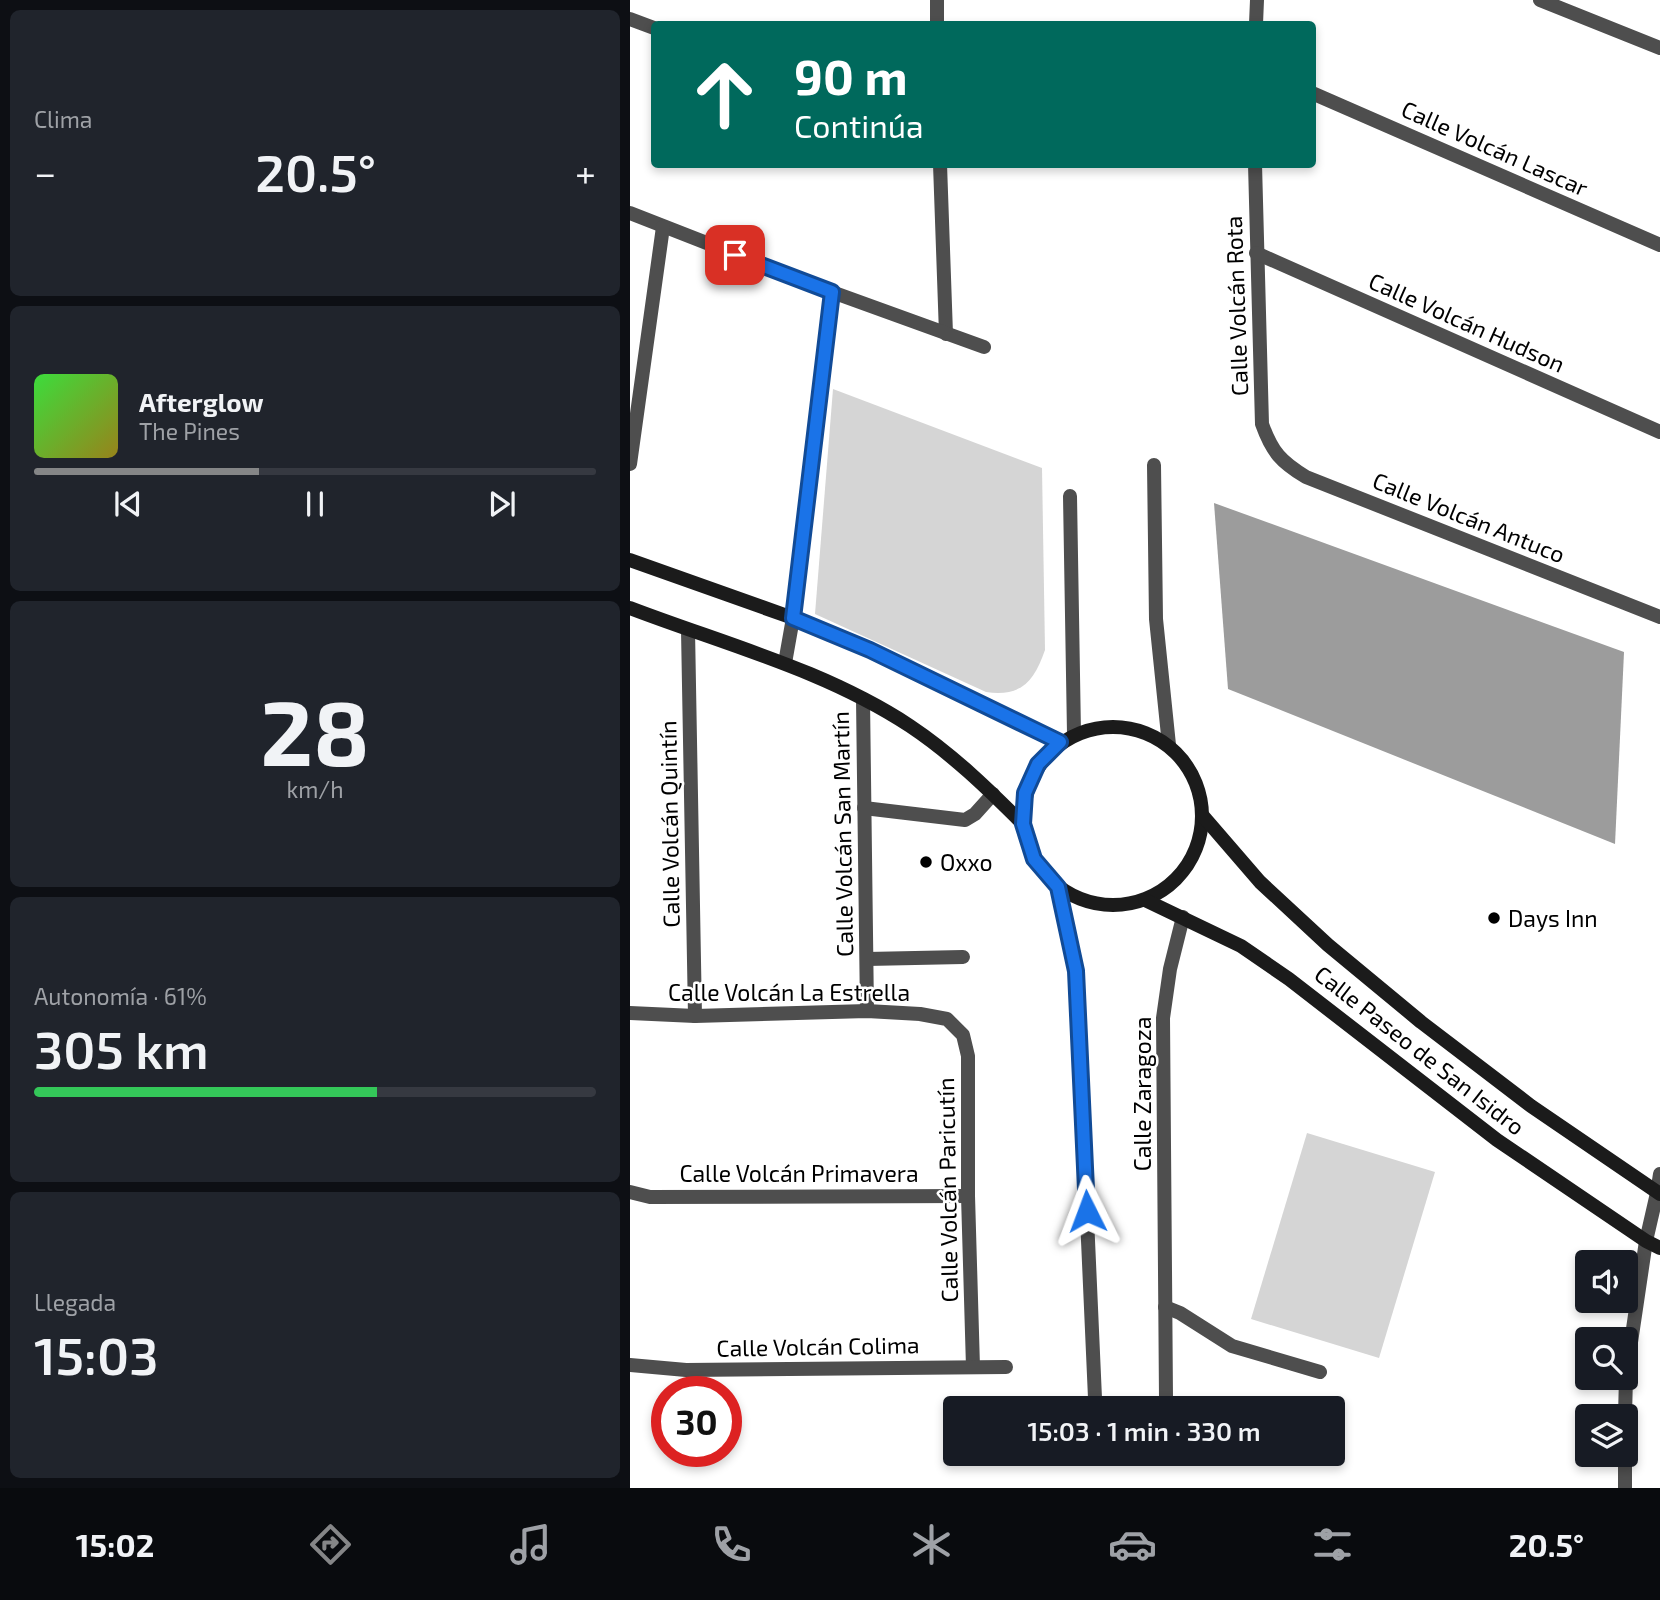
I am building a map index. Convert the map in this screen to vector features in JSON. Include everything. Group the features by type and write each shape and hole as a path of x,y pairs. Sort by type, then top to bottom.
{"main road":[{"path":"630,560 793,618 870,650 1060,742"},
{"path":"630,608 785,663 863,699 919,733 979,780 1023,824"},
{"path":"1106,726 1139,730 1169,745 1194,776 1203,816 1199,842 1187,867 1169,886 1145,900 1115,905 1085,901 1058,887 1034,859 1023,824 1025,793 1038,764 1060,742 1074,734 1106,726"},
{"name":"Calle Paseo de San Isidro","path":"1203,816 1260,882 1328,945 1421,1022 1531,1106 1659,1194"},
{"name":"Calle Paseo de San Isidro","path":"1145,900 1241,946 1289,979 1497,1140 1660,1248"}],"street":[{"path":"937,0 937,21"},
{"path":"1256,21 1257,0"},
{"path":"1540,0 1660,48"},
{"path":"630,19 651,27"},
{"name":"Calle Volcán Lascar","path":"1316,95 1660,244"},
{"path":"940,168 946,334"},
{"name":"Calle Volcán Rota","path":"1255,168 1262,424 1269,445"},
{"path":"630,213 832,292 984,347"},
{"path":"630,464 663,228"},
{"name":"Calle Volcán Hudson","path":"1256,253 1660,432"},
{"path":"785,663 793,618 832,292"},
{"name":"Calle Volcán Antuco","path":"1269,445 1285,464 1306,477 1660,617"},
{"path":"1154,465 1156,619 1169,745"},
{"path":"1070,496 1074,734"},
{"name":"Calle Volcán Quintín","path":"688,630 695,1016"},
{"name":"Calle Volcán San Martín","path":"863,699 867,1011"},
{"path":"864,808 965,820 975,814 993,794"},
{"path":"1058,887 1076,971 1095,1396"},
{"name":"Calle Zaragoza","path":"1166,1396 1163,1018 1170,969 1183,917"},
{"path":"867,959 963,957"},
{"name":"Calle Volcán La Estrella","path":"630,1013 695,1016 867,1011 920,1014 947,1019"},
{"name":"Calle Volcán Paricutín","path":"947,1019 963,1035 968,1056 968,1196 973,1367"},
{"path":"1633,1327 1646,1241 1659,1194 1660,1174"},
{"name":"Calle Volcán Primavera","path":"630,1192 650,1197 968,1196"},
{"path":"1165,1307 1180,1313 1232,1346 1320,1372"},
{"name":"Calle Volcán Colima","path":"630,1365 686,1370 1006,1367"},
{"path":"1625,1467 1625,1488"}],"shaded area":[{"path":"833,389 1042,468 1045,650 1036,670 1025,685 1009,692 986,692 815,614"},
{"path":"1214,503 1624,652 1615,844 1228,689"},
{"path":"1307,1133 1435,1172 1379,1358 1251,1319"}],"place":[{"name":"Oxxo","path":"926,862"},
{"name":"Days Inn","path":"1494,918"}],"route":[{"path":"735,255 832,292 793,618 870,650 1060,742 1038,764 1025,793 1023,824 1034,859 1058,887 1076,971 1087,1211"}]}
